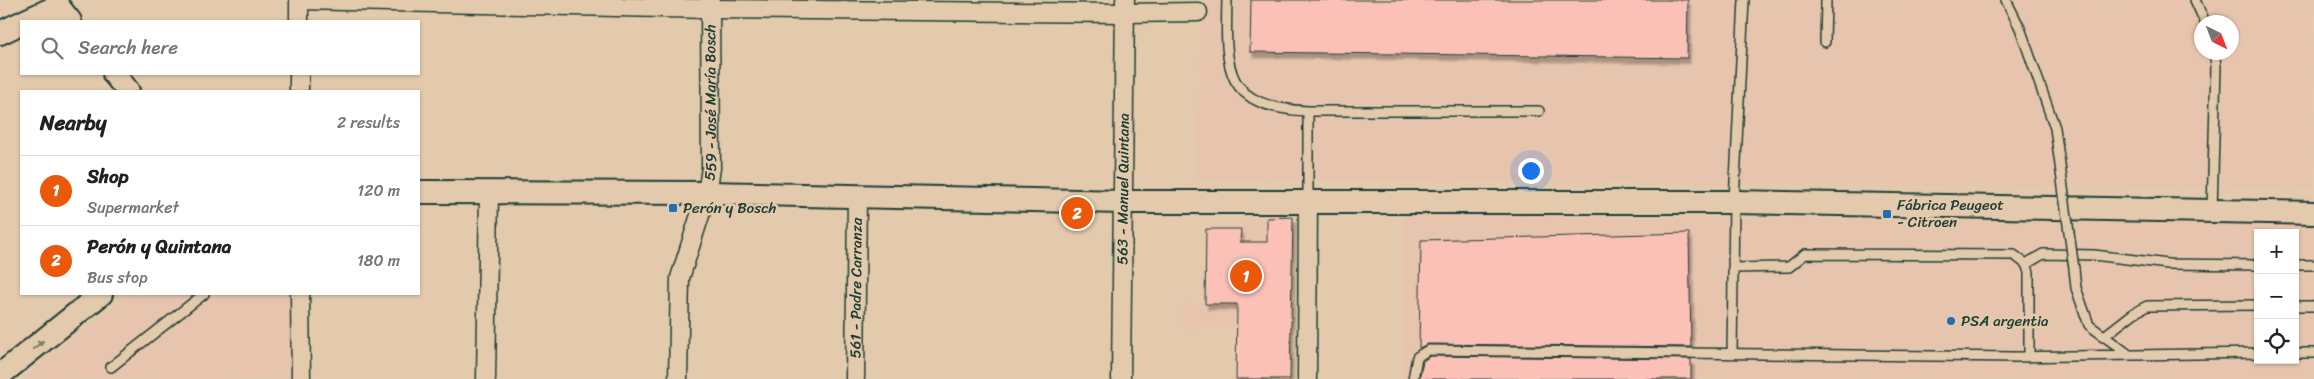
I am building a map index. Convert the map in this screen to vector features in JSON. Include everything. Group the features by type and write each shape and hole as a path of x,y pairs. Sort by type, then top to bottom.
{"street":[{"path":"299,20 299,0 1124,7 1198,12"},
{"name":"559 - José María Bosch","path":"678,379 680,278 707,193 711,168 710,4"},
{"name":"563 - Manuel Quintana","path":"1121,379 1124,7"},
{"path":"28,20 66,9"},
{"path":"0,33 20,23"},
{"path":"115,75 127,90"},
{"path":"299,75 299,90"},
{"path":"420,192 707,193 1123,202 1734,202 2212,210 2314,214"},
{"path":"486,379 488,193"},
{"name":"561 - Padre Carranza","path":"855,379 856,197"},
{"path":"1307,379 1308,201"},
{"path":"0,375 100,295"},
{"path":"300,295 301,379"}],"lane":[{"path":"1226,0 1225,49 1231,76 1244,92 1264,104 1283,110 1308,111 1539,111"},
{"path":"1732,354 1734,202 1744,0"},
{"path":"1824,42 1826,0"},
{"path":"2006,0 2020,28 2055,128 2076,288 2089,325 2128,354"},
{"path":"2195,0 2202,15"},
{"path":"2212,210 2215,60"},
{"path":"1308,111 1308,201"},
{"path":"1733,268 1789,267 1805,254 2014,255 2026,264 2028,272 2028,356"},
{"path":"2026,264 2043,254 2094,255 2168,264 2254,264"},
{"path":"2299,265 2314,265"},
{"path":"111,367 203,295"},
{"path":"2103,337 2134,313 2147,306 2254,305"},
{"path":"2299,306 2314,306"},
{"path":"1413,379 1417,357 1428,350 2028,356 2254,353"},
{"path":"2299,353 2314,353"}],"shaded area":[{"path":"1202,0 2314,0 2314,188 1196,179"},
{"path":"1404,214 2314,225 2314,379 1403,379"},
{"path":"1241,216 1293,217 1290,330 1182,328 1182,303 1239,304"},
{"path":"128,295 291,295 290,379 23,379"}],"building":[{"path":"1251,0 1688,0 1687,58 1250,52"},
{"path":"1293,217 1290,379 1236,379 1237,304 1205,304 1206,229 1241,229 1240,242 1267,242 1267,218"},
{"path":"1689,233 1691,347 1428,344 1419,348 1421,240"},
{"path":"1430,356 1691,359 1691,379 1419,379 1423,361"}],"place":[{"name":"Perón y Bosch","path":"673,208"},
{"name":"Perón y Quintana","path":"1077,213"},
{"name":"Fábrica Peugeot - Citroen","path":"1887,214"},
{"name":"Shop","path":"1246,276"},
{"name":"PSA argentia","path":"1951,321"}]}
